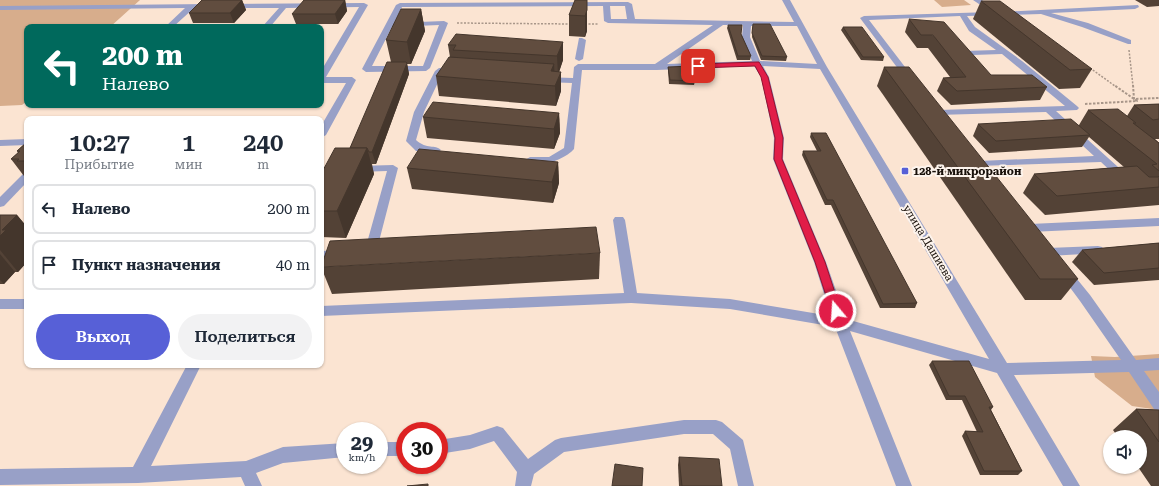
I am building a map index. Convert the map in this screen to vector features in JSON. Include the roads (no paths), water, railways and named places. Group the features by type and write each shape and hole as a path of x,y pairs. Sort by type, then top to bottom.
{"street":[{"name":"улица Дашиева","path":"786,0 824,67 1072,486"},
{"path":"978,0 999,14"},
{"path":"602,4 608,21 631,20 747,24 799,24"},
{"path":"390,25 444,23 426,68 366,69 400,5 628,4 631,20"},
{"path":"0,8 364,5 324,74"},
{"path":"172,24 192,6"},
{"path":"269,24 284,6"},
{"path":"916,85 864,18 999,14 1135,7"},
{"path":"1034,12 1085,25 1128,42"},
{"path":"948,125 937,111 1075,108 1004,52 972,29 962,14"},
{"path":"657,67 721,23"},
{"path":"747,24 746,37 757,64 765,77 779,138 778,159 820,262 840,323 904,486"},
{"path":"520,159 544,161 559,158 568,150 582,40"},
{"path":"983,71 967,53 1004,52"},
{"path":"579,63 657,67 757,64 824,67"},
{"path":"443,151 420,149 411,141 420,112 439,71 462,73"},
{"path":"538,78 577,81"},
{"path":"324,79 352,80 324,130"},
{"path":"1030,84 1045,84"},
{"path":"1048,109 1129,183"},
{"path":"0,143 24,142"},
{"path":"988,176 977,161 1103,159"},
{"path":"324,255 370,253 393,168 348,169"},
{"path":"0,203 24,179"},
{"path":"619,220 631,298"},
{"path":"1159,222 1028,225 1085,298 1159,404"},
{"path":"1044,246 1112,249"},
{"path":"324,311 631,298 730,304 840,323 1003,369 1159,364"},
{"path":"0,304 24,304"},
{"path":"138,476 192,368"},
{"path":"448,446 470,442 497,433 524,478 561,445 684,428 716,427 737,445 746,486"},
{"path":"0,477 138,476 246,469 283,455 336,451"},
{"path":"246,469 254,486"}],"place":[{"name":"128-й микрорайон","path":"905,171"}]}
